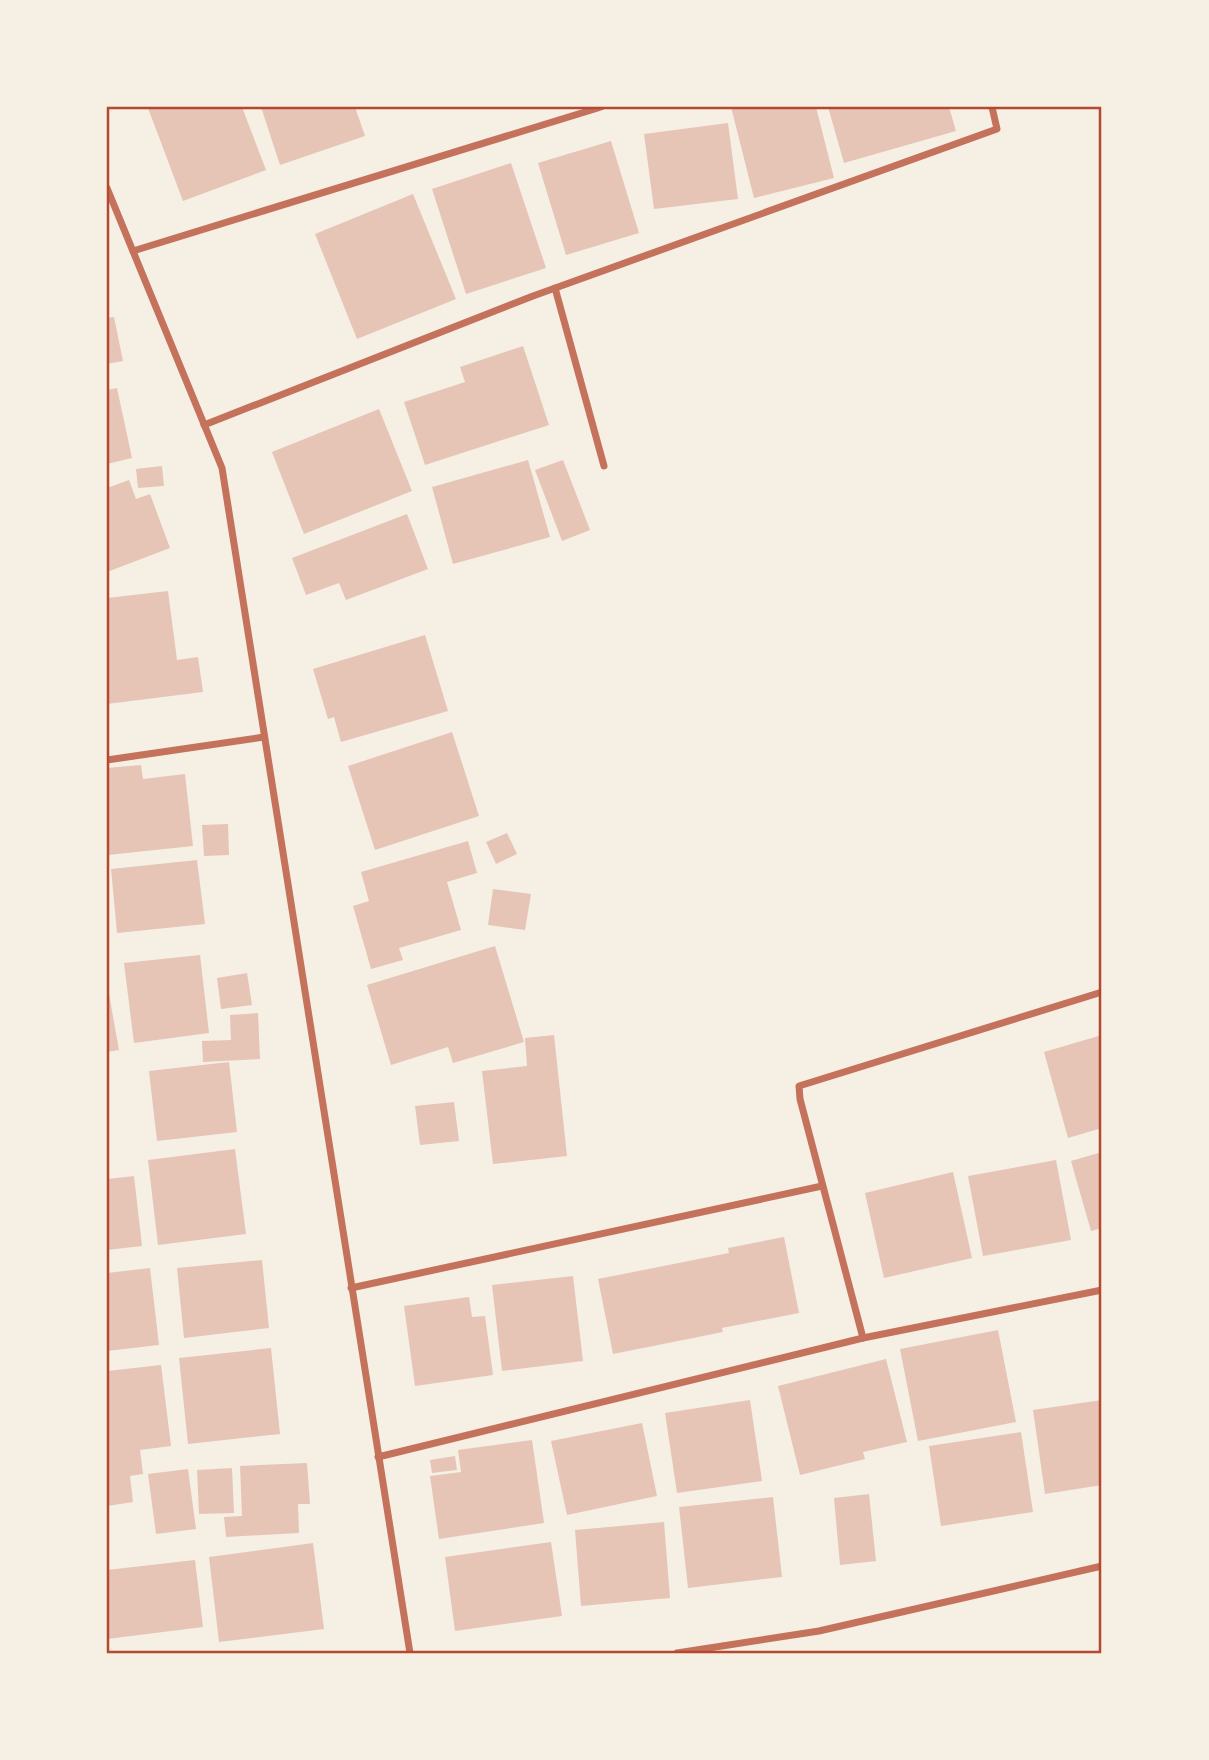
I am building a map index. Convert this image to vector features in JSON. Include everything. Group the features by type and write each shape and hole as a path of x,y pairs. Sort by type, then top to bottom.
{"street":[{"path":"133,251 601,107"},
{"path":"204,425 555,288 997,129 992,107"},
{"path":"107,188 222,468 410,1653"},
{"path":"555,288 604,466"},
{"path":"107,760 264,737"},
{"path":"863,1338 822,1186 799,1086 1102,992"},
{"path":"351,1288 822,1186"},
{"path":"378,1457 863,1338 1102,1290"},
{"path":"677,1653 818,1631 1102,1566"}],"building":[{"path":"242,107 266,170 183,201 148,108"},
{"path":"261,107 355,107 365,136 280,165"},
{"path":"731,107 816,107 834,178 754,198"},
{"path":"828,107 949,107 956,131 844,163"},
{"path":"728,123 738,199 654,209 644,134"},
{"path":"611,141 639,233 566,255 538,163"},
{"path":"511,163 546,268 466,294 432,189"},
{"path":"413,194 456,299 357,339 315,234"},
{"path":"114,317 123,361 107,364 107,318"},
{"path":"523,346 549,425 425,465 404,402 465,382 460,367"},
{"path":"117,388 132,458 107,464 107,390"},
{"path":"379,409 412,491 304,534 272,452"},
{"path":"528,460 550,537 453,564 432,487"},
{"path":"563,460 590,530 562,541 535,470"},
{"path":"162,466 164,486 138,488 136,469"},
{"path":"129,480 136,499 150,494 170,548 107,572 107,488"},
{"path":"407,514 428,569 346,600 339,583 306,595 292,558"},
{"path":"168,591 177,660 198,657 203,692 107,704 107,598"},
{"path":"425,635 448,711 341,742 334,717 328,719 313,669"},
{"path":"452,732 479,816 375,850 348,766"},
{"path":"141,765 143,779 185,774 193,846 108,855 107,768"},
{"path":"228,824 229,855 204,856 202,825"},
{"path":"507,833 517,854 496,864 486,842"},
{"path":"468,841 477,873 447,882 461,930 399,948 403,960 371,969 353,906 369,901 361,872"},
{"path":"197,860 205,924 117,933 111,869"},
{"path":"493,889 531,894 525,930 488,925"},
{"path":"495,946 524,1042 453,1063 448,1047 391,1065 367,985"},
{"path":"200,955 209,1033 134,1043 124,963"},
{"path":"247,973 252,1005 221,1009 217,978"},
{"path":"107,983 119,1050 107,1052"},
{"path":"258,1013 260,1059 203,1062 202,1041 231,1040 230,1015"},
{"path":"554,1035 567,1156 493,1164 482,1071 527,1066 525,1038"},
{"path":"1102,1035 1102,1128 1068,1138 1044,1052"},
{"path":"229,1062 237,1132 157,1141 149,1071"},
{"path":"454,1102 459,1141 420,1145 415,1106"},
{"path":"235,1149 246,1234 158,1245 148,1160"},
{"path":"1102,1152 1102,1228 1091,1231 1071,1161"},
{"path":"1056,1160 1071,1240 983,1256 968,1176"},
{"path":"953,1172 972,1258 884,1278 865,1193"},
{"path":"134,1176 142,1246 107,1250 107,1179"},
{"path":"784,1237 799,1313 722,1328 723,1332 613,1354 598,1279 729,1253 728,1248"},
{"path":"262,1260 269,1328 184,1338 177,1268"},
{"path":"150,1268 159,1345 107,1351 107,1273"},
{"path":"573,1276 583,1361 502,1371 492,1285"},
{"path":"469,1297 472,1317 485,1316 493,1375 415,1386 404,1306"},
{"path":"998,1330 1016,1422 918,1441 900,1349"},
{"path":"271,1348 280,1434 188,1444 179,1358"},
{"path":"886,1359 907,1442 863,1452 865,1459 800,1475 778,1386"},
{"path":"161,1365 171,1446 140,1450 143,1474 130,1476 133,1502 107,1506 107,1371"},
{"path":"750,1400 762,1481 677,1493 665,1413"},
{"path":"1102,1400 1102,1485 1045,1494 1033,1410"},
{"path":"642,1423 657,1496 567,1515 551,1441"},
{"path":"1021,1432 1033,1512 941,1526 929,1446"},
{"path":"532,1440 544,1523 439,1539 430,1476 461,1472 458,1450"},
{"path":"455,1456 457,1470 432,1473 430,1460"},
{"path":"307,1463 310,1504 298,1504 299,1533 226,1537 224,1517 242,1516 240,1466"},
{"path":"232,1468 234,1513 199,1514 197,1470"},
{"path":"188,1469 196,1529 156,1534 148,1474"},
{"path":"869,1494 876,1561 840,1565 834,1498"},
{"path":"773,1497 782,1577 688,1588 679,1507"},
{"path":"664,1522 670,1598 581,1606 575,1530"},
{"path":"551,1542 562,1616 455,1631 445,1557"},
{"path":"313,1543 324,1629 219,1642 209,1557"},
{"path":"195,1560 203,1627 107,1639 107,1570"}]}
